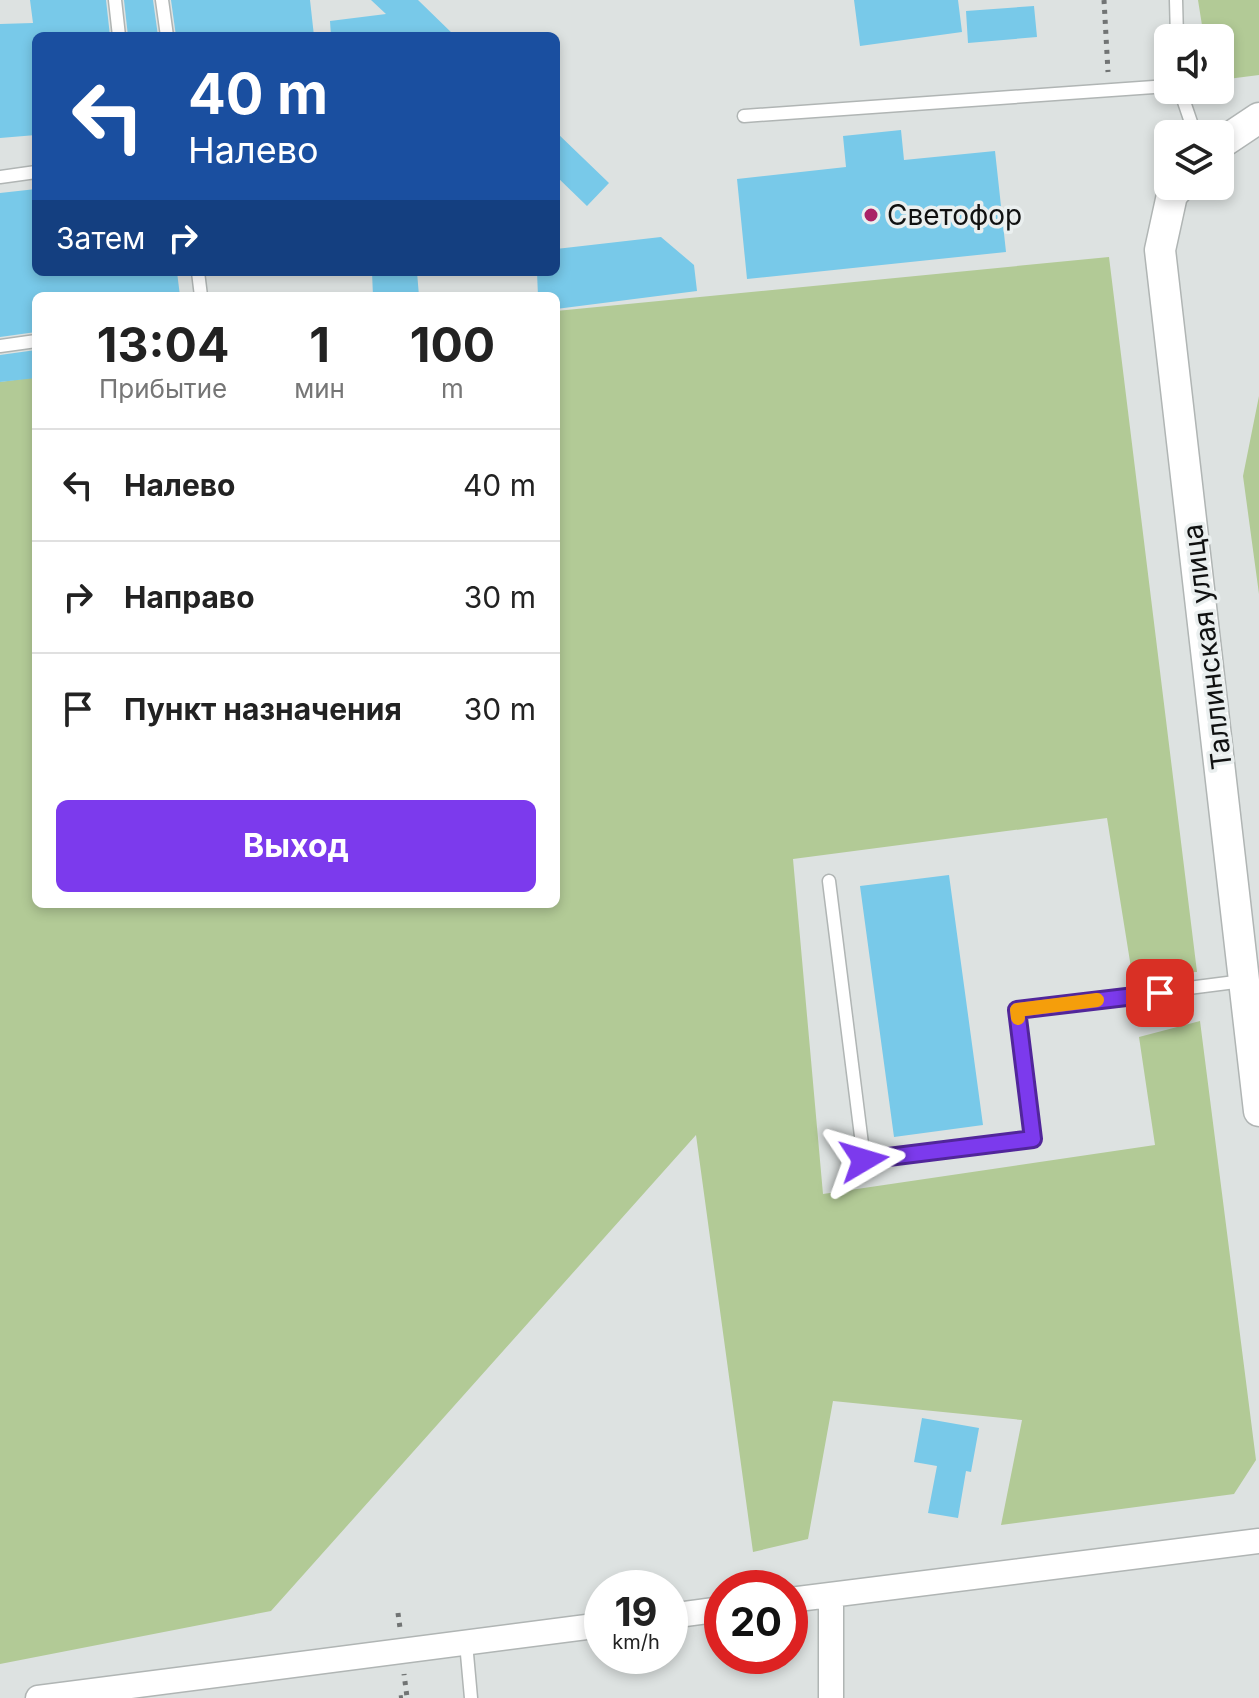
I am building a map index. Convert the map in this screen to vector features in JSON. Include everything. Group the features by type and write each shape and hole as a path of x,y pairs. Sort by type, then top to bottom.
{"street":[{"path":"1234,135 1259,118"},
{"name":"Таллинская улица","path":"1171,200 1160,250 1259,1111"},
{"path":"808,1598 1259,1541"},
{"path":"831,1595 831,1698"},
{"path":"38,1698 109,1693 584,1627"}],"lane":[{"path":"115,0 119,32"},
{"path":"162,0 166,32"},
{"path":"1176,0 1177,24"},
{"path":"744,116 1154,87"},
{"path":"0,177 32,173"},
{"path":"0,346 32,342"},
{"path":"829,881 864,1160 1033,1139 1017,1010 1246,981"},
{"path":"466,1643 471,1698"}],"path":[{"path":"1104,0 1108,74"}],"green space":[{"path":"1198,0 1259,0 1259,75 1234,78 1234,24 1202,24"},
{"path":"1109,257 1197,972 1132,974 1107,818 793,859 823,1194 1155,1145 1139,1037 1200,1021 1256,1460 1234,1494 1001,1525 1022,1420 833,1401 808,1539 753,1552 696,1135 271,1611 0,1664 0,382 32,378 32,908 560,908 560,311"},
{"path":"1259,396 1259,594 1243,476"}],"building":[{"path":"30,0 106,0 110,32 32,32 32,135 0,138 0,24 33,23"},
{"path":"124,0 153,0 157,32 128,32"},
{"path":"171,0 310,0 314,32 175,32"},
{"path":"371,0 418,0 451,32 331,32 330,21 386,14"},
{"path":"854,0 958,0 962,32 860,46"},
{"path":"1034,6 1037,37 968,43 966,11"},
{"name":"Светофор","path":"901,130 904,160 995,151 1006,252 747,279 737,179 846,167 843,136"},
{"path":"560,136 609,183 587,206 560,180"},
{"path":"32,189 32,276 178,276 180,292 32,292 32,333 0,337 0,193"},
{"path":"661,237 694,265 697,291 560,308 560,292 538,292 537,276 560,276 560,249"},
{"path":"372,276 417,276 419,292 373,292"},
{"path":"32,351 32,378 0,382 0,355"},
{"path":"949,875 983,1125 894,1137 860,886"},
{"path":"922,1418 979,1428 971,1472 966,1471 958,1518 928,1513 937,1466 914,1462"}],"slow traffic":[{"path":"1018,1018 1017,1010 1097,1000"}],"place":[{"name":"Светофор","path":"871,215"}],"route":[{"path":"864,1160 1033,1139 1017,1010 1160,993"}]}
